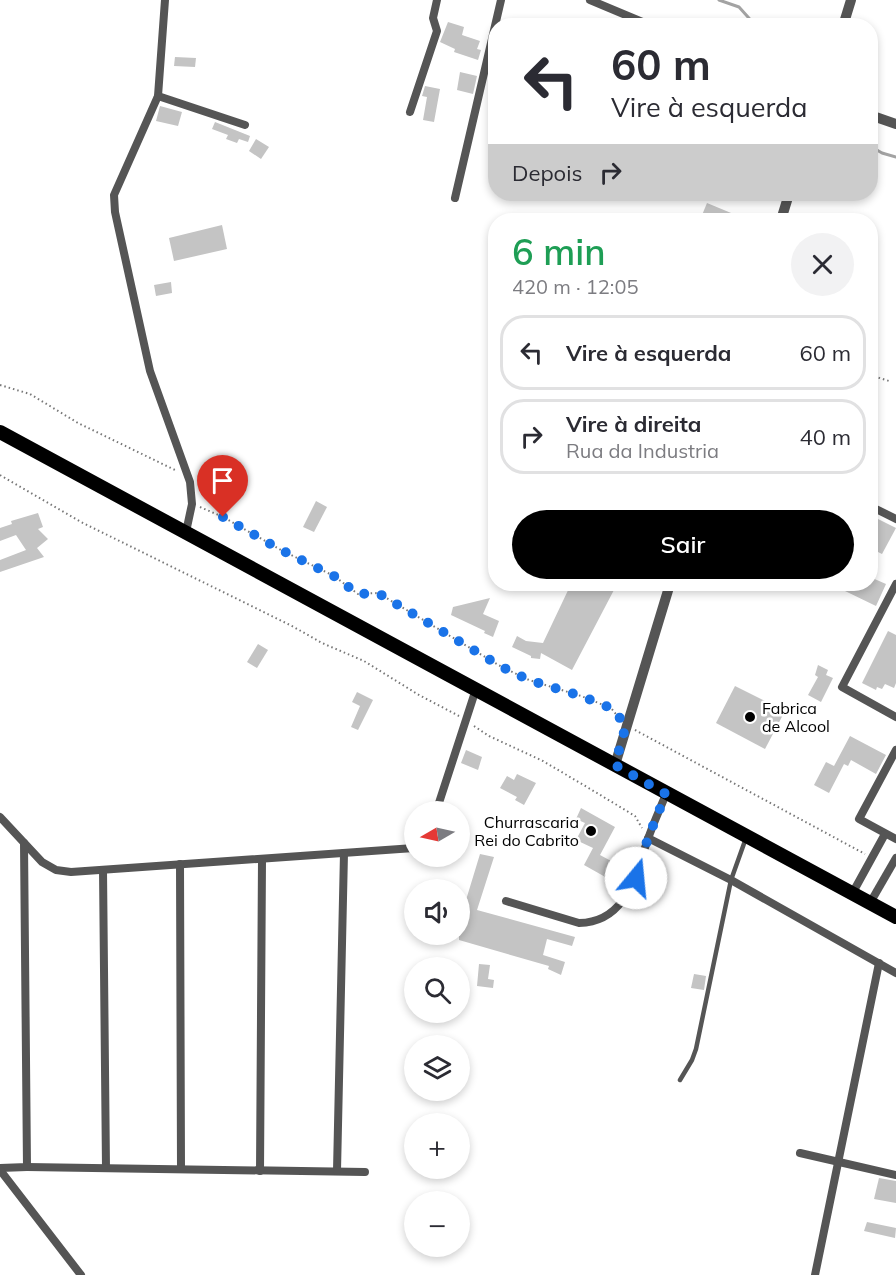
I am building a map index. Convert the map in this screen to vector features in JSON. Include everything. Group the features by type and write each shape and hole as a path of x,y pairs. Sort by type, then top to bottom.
{"main road":[{"path":"0,432 896,917"}],"street":[{"path":"165,0 158,96 114,195 115,212 150,371 190,482 192,504 186,532"},
{"path":"410,112 437,31 434,18 437,0"},
{"path":"497,18 501,0"},
{"path":"590,0 633,18"},
{"path":"845,18 851,0"},
{"path":"455,198 488,56"},
{"path":"158,96 246,124"},
{"path":"878,118 896,124"},
{"path":"878,510 896,519"},
{"path":"896,584 842,687 896,717"},
{"path":"615,765 668,591"},
{"path":"439,801 476,689"},
{"path":"896,750 859,819 896,839"},
{"path":"506,901 579,923 597,921 607,915 625,898 636,878 648,838 666,794"},
{"path":"0,817 42,862 56,870 71,872 404,849"},
{"path":"852,894 885,834"},
{"path":"648,838 731,880 896,973"},
{"path":"24,843 27,1167"},
{"path":"338,1171 344,853"},
{"path":"870,903 896,858"},
{"path":"260,1171 262,860"},
{"path":"180,864 181,1169"},
{"path":"104,870 106,1168"},
{"path":"815,1275 879,963"},
{"path":"800,1153 896,1175"},
{"path":"0,1169 27,1167 365,1172"},
{"path":"0,1169 81,1275"}],"lane":[{"path":"680,1080 696,1049 731,880 747,837"}],"path":[{"path":"878,378 889,381"},
{"path":"0,385 30,394 78,423 176,471 190,482"},
{"path":"0,475 81,522 322,643 363,661 419,695 465,719 483,733 543,761 635,816 648,838"},
{"path":"192,504 223,517 281,550 309,562 334,576 358,594 378,593 520,676 611,708 626,725 872,858"}],"building":[{"path":"448,22 464,27 462,35 480,41 477,49 481,50 478,60 454,52 455,49 440,42"},
{"path":"175,57 196,58 195,67 174,66"},
{"path":"460,72 477,76 473,94 457,90"},
{"path":"425,86 440,89 434,122 423,120 427,97 422,96"},
{"path":"160,106 182,112 178,126 156,121"},
{"path":"215,122 250,136 248,142 239,139 237,143 226,139 228,135 212,129"},
{"path":"256,139 269,147 261,159 249,151"},
{"path":"707,203 731,213 703,213"},
{"path":"222,225 227,249 174,261 169,238"},
{"path":"171,282 172,293 156,296 154,285"},
{"path":"316,501 327,507 314,532 303,527"},
{"path":"38,513 43,527 38,529 48,539 37,548 44,557 0,572 0,560 26,550 16,535 0,541 0,528 12,524 11,521"},
{"path":"878,519 896,528 882,554 878,552"},
{"path":"878,580 886,584 876,606 845,591 878,591"},
{"path":"568,591 613,591 572,670 541,653 540,659 531,658 512,647 517,636 526,641 543,643"},
{"path":"490,598 483,614 499,621 493,637 451,615 453,607"},
{"path":"888,631 896,635 896,683 894,688 885,684 882,689 877,687 876,690 862,683"},
{"path":"258,644 268,650 257,668 247,662"},
{"path":"818,665 828,670 826,675 833,678 821,702 808,695 818,677 815,675"},
{"name":"Fabrica de Alcool","path":"735,686 785,711 765,749 716,723"},
{"path":"357,692 373,700 358,730 351,727 360,706 352,702"},
{"path":"850,736 886,755 876,774 851,760 848,766 844,764 829,793 814,785 826,762 834,766"},
{"path":"466,750 482,757 478,770 461,763"},
{"path":"517,774 536,783 524,805 515,800 517,797 500,788 507,776 514,780"},
{"path":"581,808 615,827 600,855 624,868 616,883 584,865 593,848 576,840 585,823 576,819"},
{"path":"480,854 494,857 477,910 575,937 572,946 547,939 543,955 565,962 561,975 548,969 549,966 470,943 470,887"},
{"path":"479,964 490,965 488,979 494,980 493,988 477,986"},
{"path":"694,974 706,976 704,990 691,988"},
{"path":"879,1178 896,1181 896,1203 874,1199"},
{"path":"867,1222 896,1228 895,1238 864,1231"}],"waterway":[{"path":"719,0 739,7 749,18"},
{"path":"878,151 896,157"}],"place":[{"name":"Fabrica de Alcool","path":"750,717"},
{"name":"Churrascaria Rei do Cabrito","path":"591,831"}],"route":[{"path":"223,517 281,550 334,576 358,594 378,593 502,667 542,685 581,696 611,708 626,725 615,765 666,794 648,838 636,878"}]}
